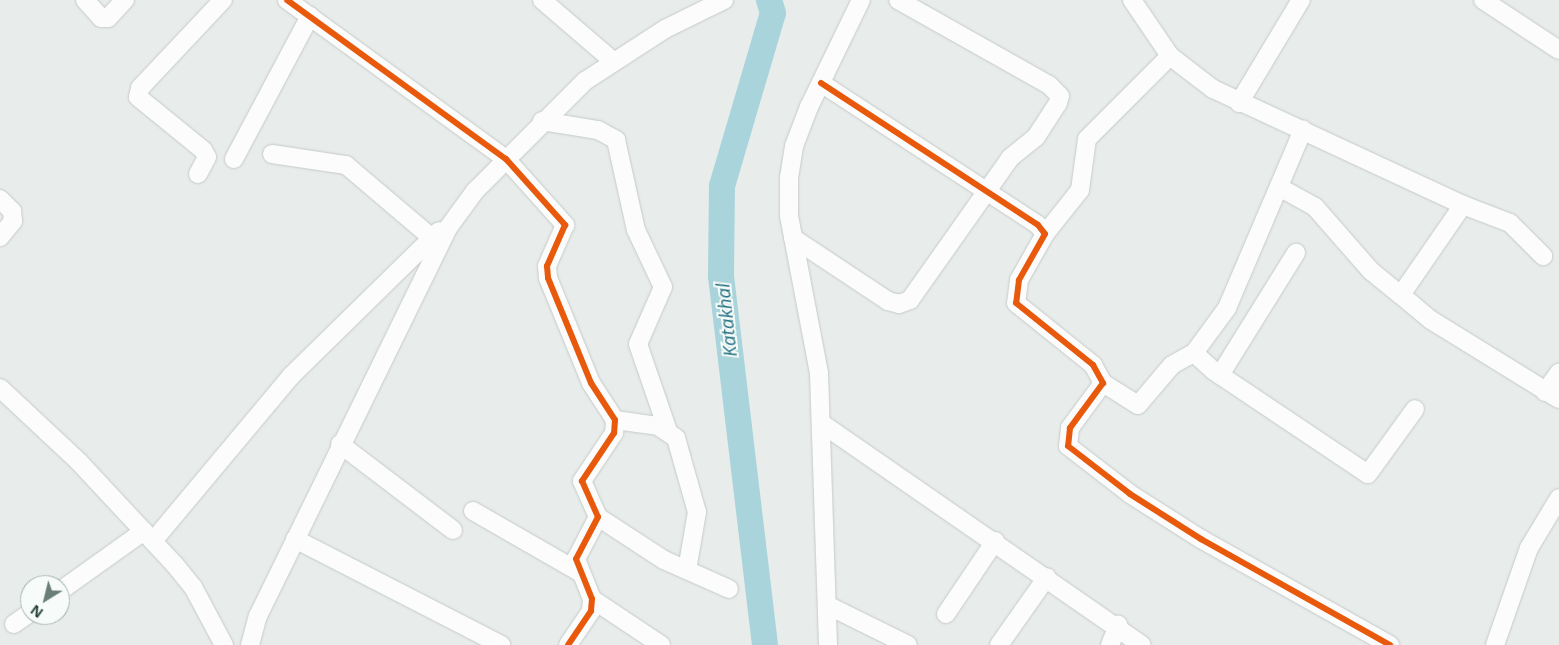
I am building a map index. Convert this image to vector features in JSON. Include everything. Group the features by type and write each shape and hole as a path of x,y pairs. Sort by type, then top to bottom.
{"street":[{"path":"85,0 101,18 108,18 125,0"},
{"path":"198,174 207,157 203,150 138,97 140,88 223,0"},
{"path":"287,0 506,159 565,225 547,266 548,278 591,383 615,420 614,433 582,481 598,517 687,570 729,589"},
{"path":"542,0 613,61"},
{"path":"70,585 148,536 291,376 462,209 542,121 613,61 665,28 724,0"},
{"path":"828,645 819,372 793,238 788,178 794,146 821,83 861,0"},
{"path":"793,238 899,304 910,300 988,192 1010,158 1043,127 1060,96 1049,85 898,0"},
{"path":"1132,0 1170,56 1213,89 1239,103 1302,130 1463,205 1510,223 1543,256"},
{"path":"1239,103 1301,0"},
{"path":"1483,0 1559,50"},
{"path":"234,158 310,16"},
{"path":"1170,56 1087,139 1080,190 1045,234 1019,280 1016,303 1093,365 1103,383 1138,405 1172,365 1194,353 1227,308 1302,130"},
{"path":"821,83 988,192 1045,234"},
{"path":"542,121 598,130 616,140 632,218 663,287 638,344 668,431"},
{"path":"272,154 346,165 432,238"},
{"path":"1279,186 1315,207 1371,271 1431,320 1552,395 1559,373"},
{"path":"0,199 12,211 13,221 0,237"},
{"path":"1402,295 1463,205"},
{"path":"250,645 258,616 430,258 462,209"},
{"path":"1220,375 1296,253"},
{"path":"1194,353 1220,375 1368,474 1415,409"},
{"path":"1103,383 1070,428 1068,446 1130,494 1201,539 1390,645"},
{"path":"0,388 148,536 193,587 224,645"},
{"path":"615,420 668,431 676,438 697,512 687,570"},
{"path":"821,423 1118,625 1142,645"},
{"path":"340,444 453,530"},
{"path":"1495,645 1529,548 1559,498"},
{"path":"473,511 579,572"},
{"path":"598,517 580,548 579,572 592,599 661,645"},
{"path":"295,539 501,645"},
{"path":"946,614 995,541"},
{"path":"999,645 1047,577"},
{"path":"568,645 586,621 592,599"},
{"path":"827,605 908,645"},
{"path":"14,624 20,620"},
{"path":"1110,645 1118,625"}],"waterway":[{"name":"Katakhal","path":"765,645 721,276 722,186 773,13 769,0"}],"cycle path":[{"path":"287,0 506,159 565,225 547,266 548,278 591,383 615,420 614,433 582,481 598,517 576,559 592,599 591,611 568,645"},
{"path":"821,83 1038,225 1045,234 1019,280 1016,303 1093,365 1103,383 1070,428 1068,446 1130,494 1201,539 1390,645"}]}
